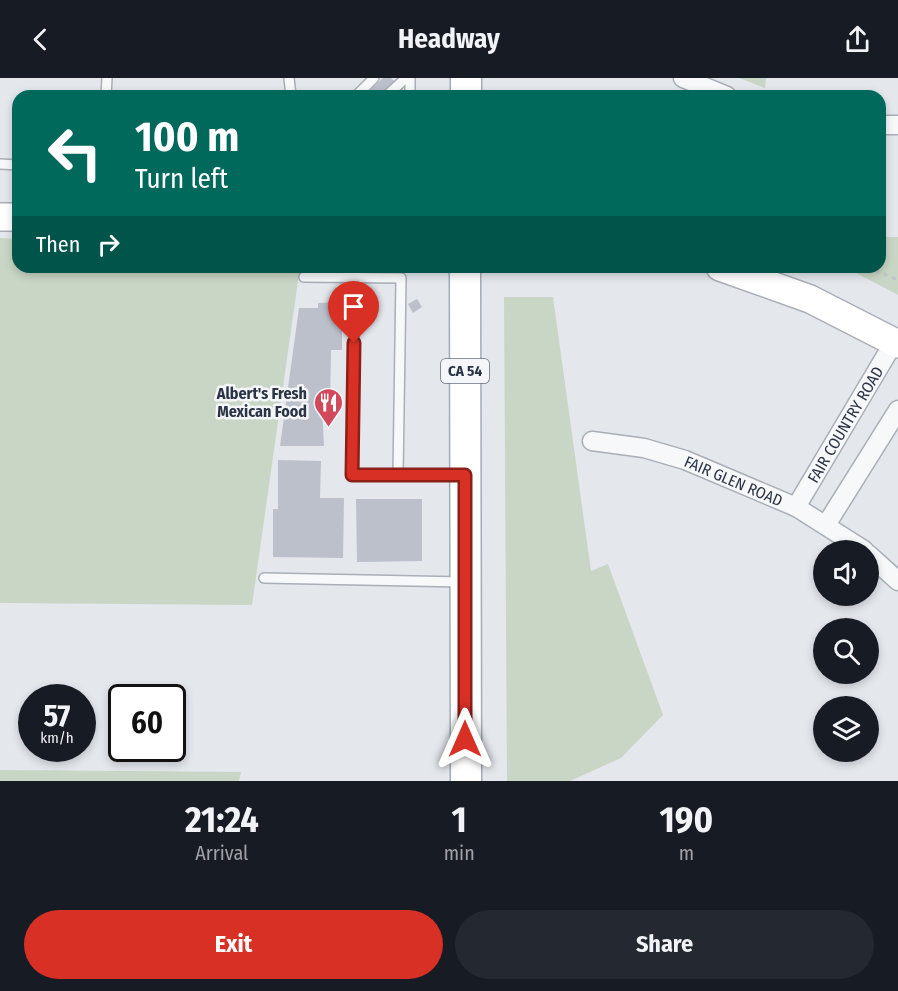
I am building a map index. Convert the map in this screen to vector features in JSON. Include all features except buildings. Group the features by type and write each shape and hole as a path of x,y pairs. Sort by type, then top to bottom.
{"main road":[{"name":"CA 54","path":"465,273 466,781"},
{"path":"737,273 810,298 896,343"}],"street":[{"path":"683,78 712,90"},
{"name":"FAIR COUNTRY ROAD","path":"796,507 896,343"},
{"path":"826,525 898,410"},
{"name":"FAIR GLEN ROAD","path":"592,441 644,448 685,460 796,507 849,540"},
{"path":"879,564 898,581"}],"lane":[{"path":"362,90 374,78"},
{"path":"393,90 408,78"},
{"path":"355,273 352,475 465,475"},
{"path":"304,277 401,278 398,475"},
{"path":"264,578 465,582"}],"path":[{"path":"881,273 898,280"}],"green space":[{"path":"739,78 766,78 765,88"},
{"path":"886,237 898,237 898,295 856,273 886,273"},
{"path":"0,238 12,239 12,273 299,273 252,605 0,603"},
{"path":"504,297 553,297 591,571 608,564 663,715 621,758 570,781 507,781"},
{"path":"0,770 241,772 239,781 0,781"}],"place":[{"name":"Albert's Fresh Mexican Food","path":"328,428"}],"route":[{"path":"354,343 352,475 465,475 465,739"}]}
